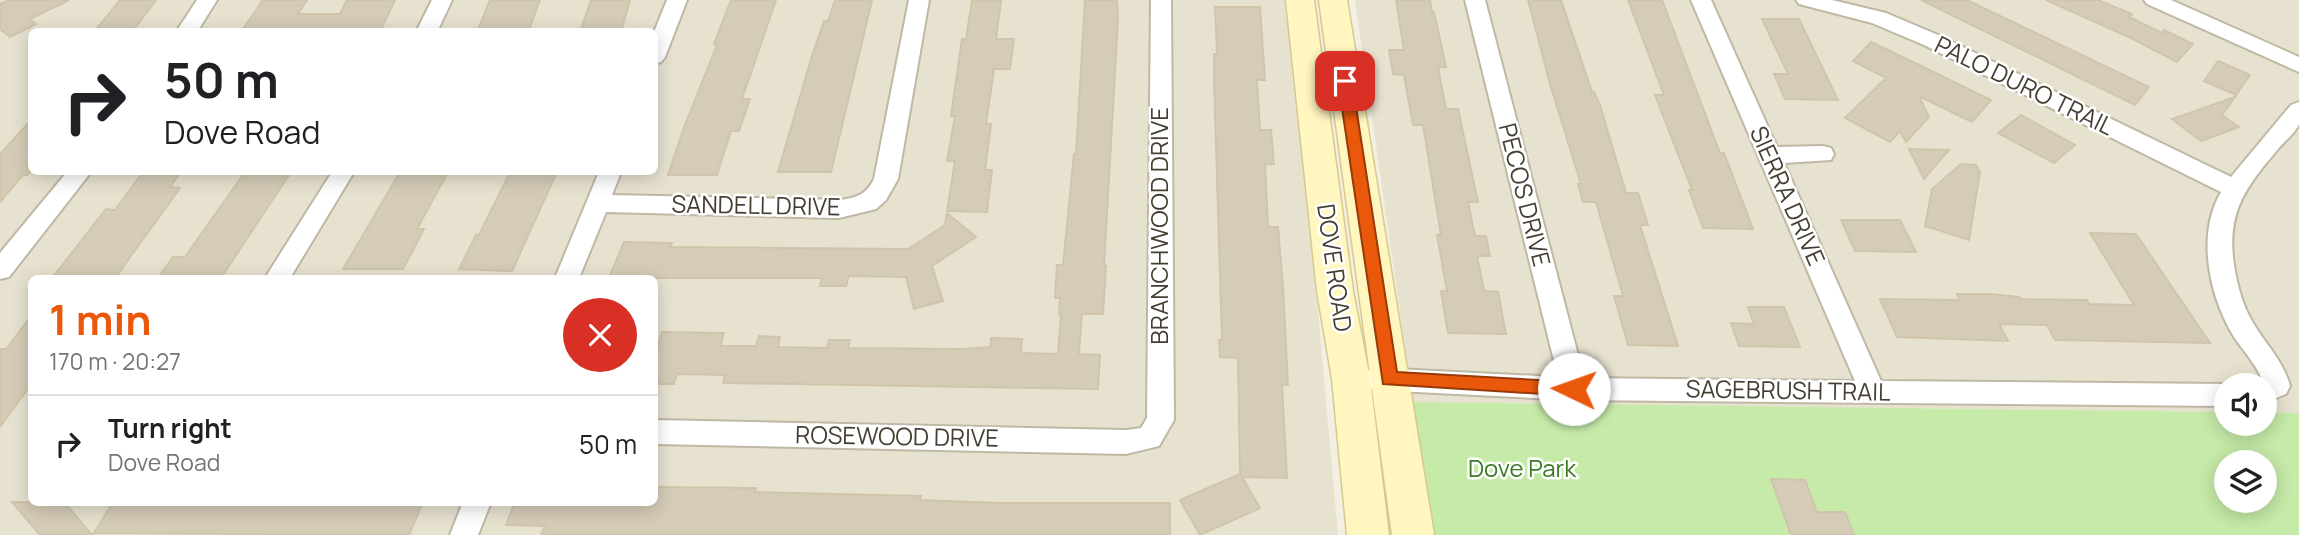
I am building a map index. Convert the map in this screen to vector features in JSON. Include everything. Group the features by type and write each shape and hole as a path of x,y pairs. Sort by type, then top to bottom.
{"main road":[{"name":"DOVE ROAD","path":"1300,0 1368,535"},
{"name":"DOVE ROAD","path":"1333,0 1413,535"}],"street":[{"path":"189,28 207,0"},
{"path":"428,28 442,0"},
{"path":"658,47 677,0"},
{"name":"SANDELL DRIVE","path":"598,203 839,209 871,203 878,196 886,179 919,0"},
{"name":"BRANCHWOOD DRIVE","path":"1139,441 1149,438 1160,420 1161,0"},
{"name":"PECOS DRIVE","path":"1475,0 1574,389"},
{"name":"SIERRA DRIVE","path":"1701,0 1873,392"},
{"name":"PALO DURO TRAIL","path":"1806,0 1879,18 1931,40 2235,189"},
{"path":"2154,0 2299,65"},
{"path":"2274,373 2239,323 2221,267 2222,218 2228,199 2235,189 2299,110"},
{"path":"1769,155 1823,154"},
{"path":"0,270 78,175"},
{"path":"279,275 341,175"},
{"path":"568,275 609,175"},
{"name":"SAGEBRUSH TRAIL","path":"1350,379 1574,389 2214,395"},
{"name":"ROSEWOOD DRIVE","path":"658,432 1139,441"},
{"path":"464,535 475,506"}],"shaded area":[{"path":"0,0 1290,0 1338,535 0,535"},
{"path":"1355,0 2299,0 2299,416 2296,413 2277,412 2277,373 2214,373 2214,412 1413,402"}],"green space":[{"name":"Dove Park","path":"1413,402 2214,412 2214,436 2277,436 2277,412 2297,413 2299,535 1435,535"}],"building":[{"path":"9,0 69,0 30,19 36,24 10,37 0,29 0,4"},
{"path":"120,0 156,0 135,28 97,28"},
{"path":"263,0 307,0 298,14 340,14 347,0 395,0 382,28 244,28"},
{"path":"490,0 540,0 530,28 479,28"},
{"path":"591,0 630,0 622,28 581,28"},
{"path":"731,0 776,0 742,99 750,99 739,131 731,131 717,175 668,175 717,45 714,44"},
{"path":"835,0 872,0 831,172 778,172 811,59 824,21 828,21"},
{"path":"1085,0 1117,0 1103,314 1082,314 1079,354 1100,355 1098,389 723,383 725,375 677,374 674,384 658,384 658,344 662,332 724,333 720,346 756,346 759,336 780,337 778,347 827,348 829,340 850,340 848,348 962,349 990,347 991,338 1022,339 1021,353 1058,354 1061,314 1060,298 1055,298 1057,265 1063,265 1076,154"},
{"path":"1396,0 1430,0 1434,12 1446,67 1438,67 1446,109 1458,109 1478,202 1468,202 1475,236 1486,236 1490,256 1477,256 1484,291 1498,292 1506,334 1448,333 1441,291 1447,291 1437,235 1441,235 1423,125 1413,125 1404,75 1393,74 1389,50 1404,50"},
{"path":"1528,0 1561,0 1592,92 1600,105 1626,193 1638,193 1648,225 1640,225 1678,346 1628,345 1614,296 1623,296 1596,202 1583,202 1578,184 1581,184 1550,84"},
{"path":"1628,0 1662,0 1720,153 1724,153 1753,229 1703,228 1689,190 1692,190 1655,95 1664,95"},
{"path":"1921,0 1967,0 2149,87 2135,105"},
{"path":"2046,0 2098,0 2132,14 2129,17 2162,33 2164,30 2193,44 2177,62"},
{"path":"972,1 1001,1 996,39 1014,39 1010,69 994,69 986,124 991,124 985,170 992,170 987,212 947,211 955,161 947,161 955,116 951,116 962,39 966,39"},
{"path":"1215,7 1260,7 1265,80 1257,80 1260,130 1271,130 1274,164 1265,164 1268,227 1278,227 1283,287 1288,385 1282,385 1287,478 1242,477 1260,508 1200,535 1180,500 1240,474 1238,358 1220,357 1219,340 1222,340 1214,79 1214,54 1217,54"},
{"path":"1762,19 1799,19 1838,100 1785,99 1774,74 1788,74"},
{"path":"1871,42 1991,100 1972,122 1919,96 1929,117 1906,142 1900,131 1890,142 1845,118 1886,78 1853,61"},
{"path":"2218,61 2250,75 2236,95 2204,81"},
{"path":"2235,97 2222,115 2239,127 2201,141 2172,119"},
{"path":"2021,115 2075,145 2054,163 1998,133"},
{"path":"28,123 28,174 23,175 0,202 0,154"},
{"path":"1909,149 1949,150 1924,179"},
{"path":"1961,164 1976,165 1980,172 1969,240 1925,226 1932,189"},
{"path":"141,175 179,175 170,187 180,188 117,275 54,275 106,209 115,210"},
{"path":"243,175 289,175 223,275 160,275 173,257 185,257"},
{"path":"398,175 446,175 417,229 424,229 403,269 343,269"},
{"path":"509,175 556,175 512,271 459,269 476,235 479,235"},
{"path":"947,213 976,237 932,266 943,301 914,309 906,277 849,276 846,286 820,286 822,278 658,278 658,275 610,275 624,242 672,243 670,247 908,249 945,225"},
{"path":"1841,220 1900,220 1916,252 1855,251"},
{"path":"2090,233 2136,234 2210,343 2055,340 2047,325 1999,324 2008,341 1897,337 1880,299 1960,300 1957,294 1990,294 2021,299 2087,300 2089,304 2134,305"},
{"path":"1748,307 1784,307 1800,347 1739,346 1731,323 1754,324"},
{"path":"28,320 28,388 0,427 0,349 6,349"},
{"path":"1771,479 1805,480 1817,512 1845,512 1854,535 1791,535"},
{"path":"658,487 756,488 755,492 921,496 920,500 1000,503 1170,503 1170,535 541,535 545,526 506,525 513,506 658,506"},
{"path":"12,502 28,502 28,506 67,506 92,535 40,535"},
{"path":"111,506 421,506 409,535 94,533"}],"route":[{"path":"1345,81 1390,379 1574,389"}]}
